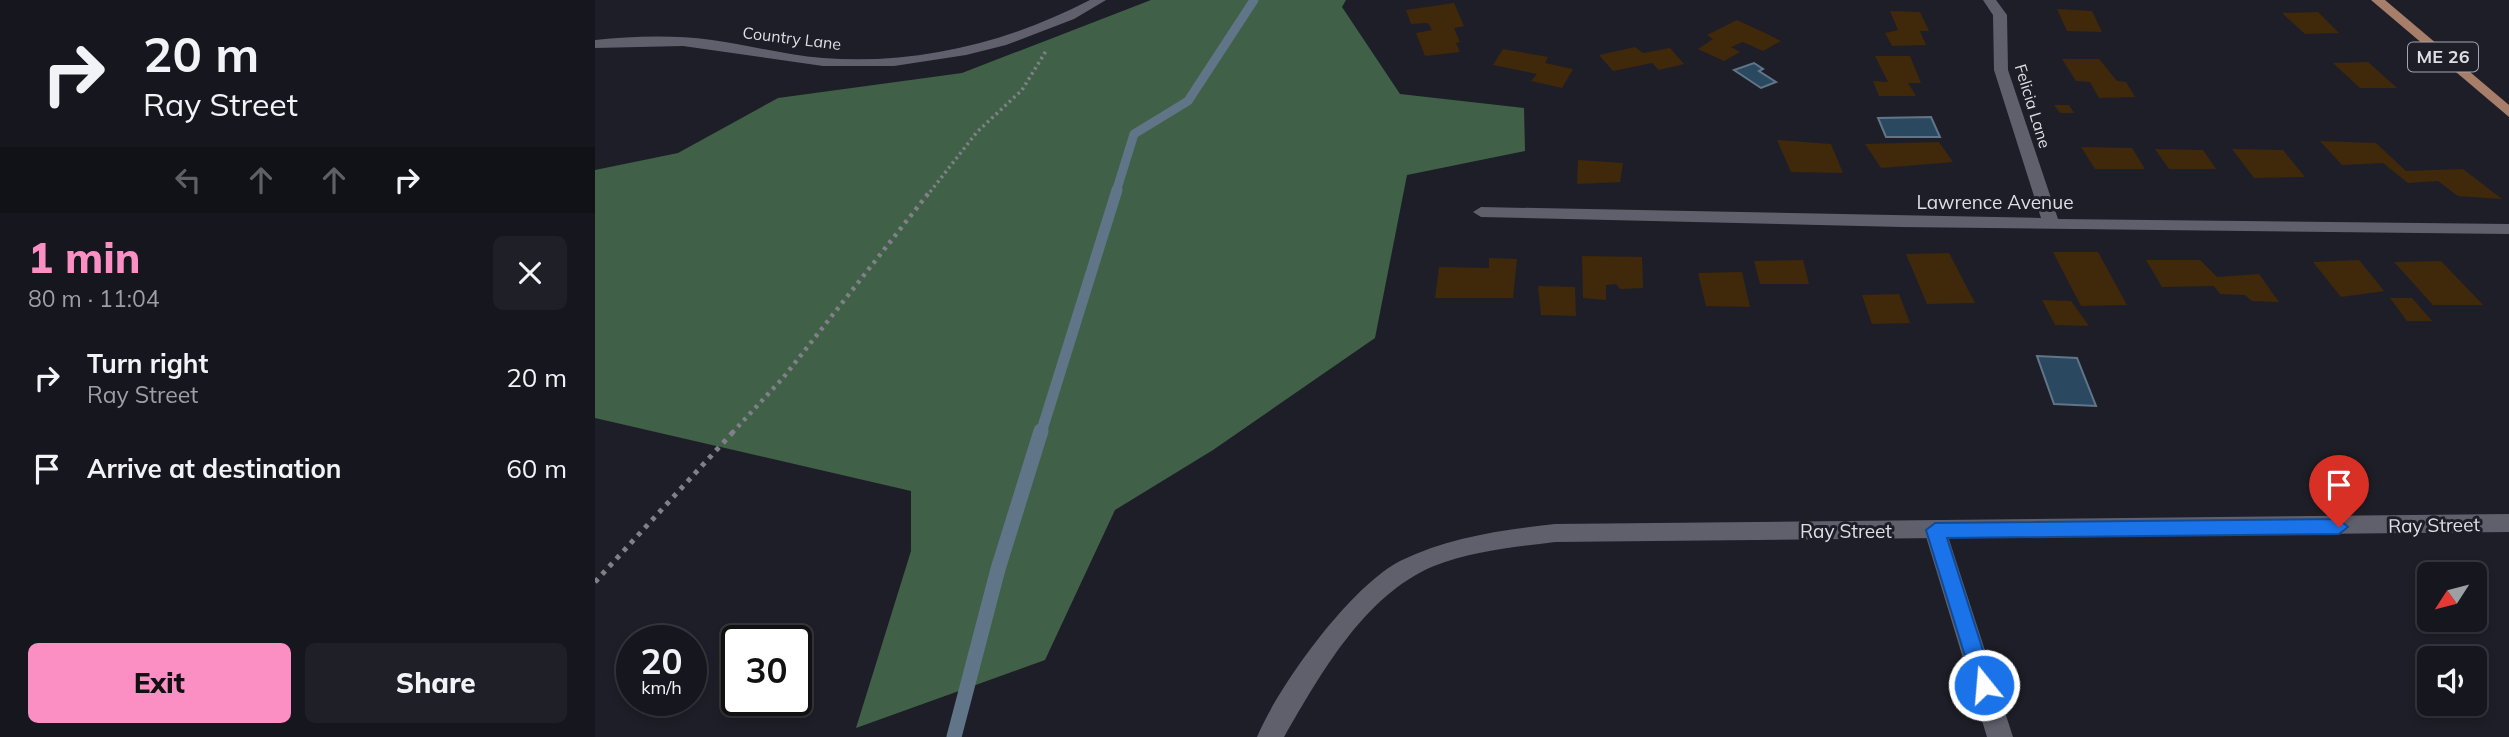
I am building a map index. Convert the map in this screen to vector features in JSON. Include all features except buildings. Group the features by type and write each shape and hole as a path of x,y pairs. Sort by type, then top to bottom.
{"main road":[{"name":"ME 26","path":"2377,0 2509,113"}],"street":[{"name":"Country Lane","path":"595,44 625,40 711,44 823,62 882,63 953,53 1022,34 1100,0"},
{"name":"Felicia Lane","path":"1989,0 2000,15 2001,70 2051,224"},
{"name":"Lawrence Avenue","path":"1481,212 2051,224 2509,229"},
{"name":"Ray Street","path":"1270,737 1322,652 1359,608 1404,569 1453,550 1555,533 2509,523"},
{"path":"1935,530 2000,737"}],"path":[{"path":"595,582 783,377 977,132 1022,90 1041,60 1061,19"}],"green space":[{"path":"1151,0 1346,0 1342,7 1400,94 1524,108 1525,151 1407,175 1375,338 1213,450 1115,510 1045,660 856,728 911,551 911,491 595,418 595,170 678,153 778,98 962,73"}],"water":[{"path":"1754,63 1763,69 1759,71 1776,82 1761,88 1734,70"},
{"path":"1931,117 1940,137 1886,137 1878,118"},
{"path":"2037,356 2077,358 2096,406 2054,404"}],"waterway":[{"path":"1116,192 1134,134 1188,101 1254,0"},
{"path":"1041,433 1117,190"},
{"path":"954,737 998,569 1041,431"}],"route":[{"path":"1984,685 1935,530 2339,527"}]}
